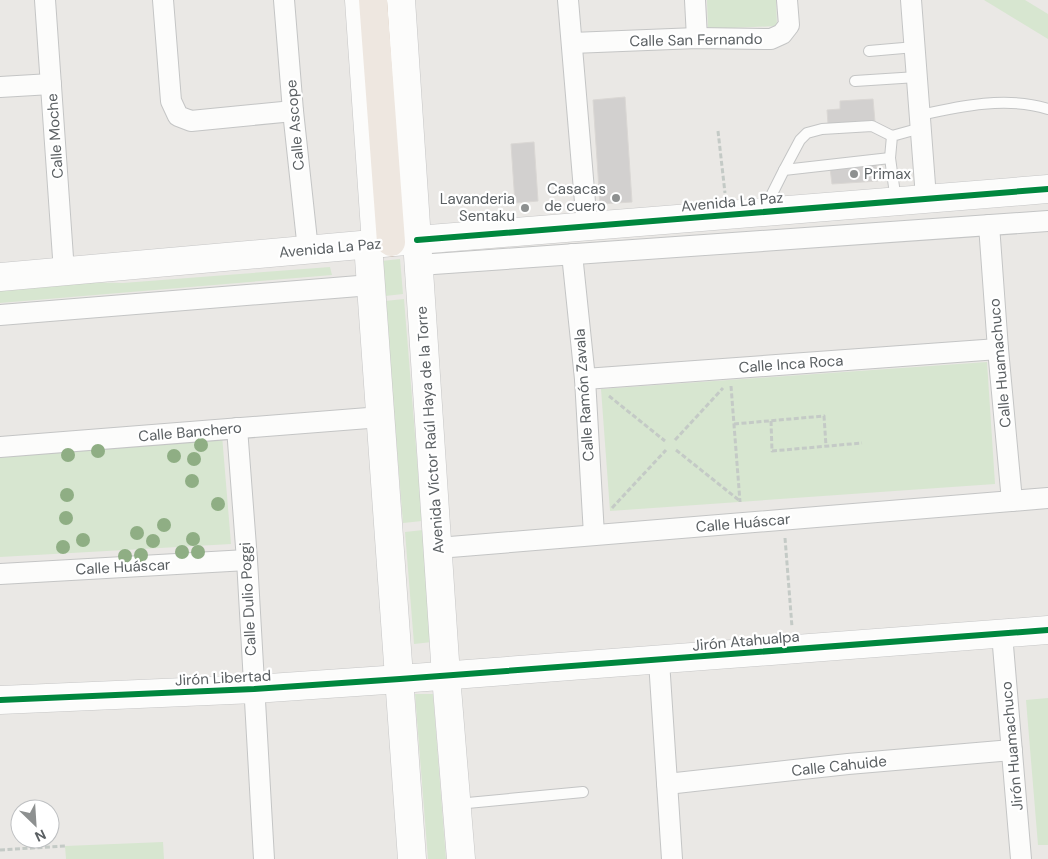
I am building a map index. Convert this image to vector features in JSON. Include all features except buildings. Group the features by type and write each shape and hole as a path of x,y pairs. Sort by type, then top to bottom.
{"highway":[{"path":"373,0 396,246"},
{"path":"390,0 396,246"}],"main road":[{"name":"Avenida Víctor Raúl Haya de la Torre","path":"359,0 396,246 438,548 461,859"},
{"name":"Avenida Víctor Raúl Haya de la Torre","path":"401,0 396,246 371,285 412,859"},
{"name":"Avenida La Paz","path":"0,277 308,250 396,246 587,226 1048,189"},
{"name":"Jirón Atahualpa","path":"446,676 1048,630"},
{"name":"Jirón Libertad","path":"0,700 254,689 446,676"}],"street":[{"name":"Calle Moche","path":"45,0 64,272"},
{"path":"163,0 171,101 178,116 191,121 293,111"},
{"name":"Calle Ascope","path":"284,0 293,111 308,250"},
{"path":"568,0 587,226"},
{"path":"695,0 696,38"},
{"name":"Calle San Fernando","path":"572,43 696,38 771,39 782,34 789,25 787,0"},
{"path":"911,0 926,198"},
{"path":"0,87 51,84"},
{"name":"Avenida La Paz","path":"396,246 572,254 1048,221"},
{"name":"Calle Huamachuco","path":"989,225 1012,501"},
{"name":"Calle Ramón Zavala","path":"572,254 584,379 594,535"},
{"path":"0,315 371,285"},
{"name":"Calle Inca Roca","path":"584,379 998,349"},
{"name":"Calle Banchero","path":"0,447 381,417"},
{"name":"Calle Dulio Poggi","path":"237,428 247,560 264,859"},
{"name":"Calle Huáscar","path":"438,548 1048,498"},
{"name":"Calle Huáscar","path":"0,574 247,560"},
{"name":"Jirón Huamachuco","path":"1002,634 1022,859"},
{"path":"660,661 672,859"},
{"name":"Calle Cahuide","path":"667,784 848,764 1012,750"}],"lane":[{"path":"869,51 915,47"},
{"path":"854,80 917,77"},
{"path":"892,136 921,121 971,104 1031,104 1048,109"},
{"path":"763,212 800,140 807,132 822,129 872,126 892,136"},
{"path":"892,136 890,158 896,201"},
{"path":"784,170 794,167 890,158"},
{"path":"456,804 583,792"}],"path":[{"path":"718,131 727,215"},
{"path":"675,440 730,380 740,502 676,450"},
{"path":"609,395 665,441"},
{"path":"734,424 824,416 826,446"},
{"path":"771,421 772,451 862,443"},
{"path":"610,511 666,450"},
{"path":"784,520 794,649"},
{"path":"0,850 65,846"}],"green space":[{"path":"707,0 776,0 777,26 708,29"},
{"path":"984,0 1025,0 1048,14 1048,39"},
{"path":"400,259 403,294 385,296 381,261"},
{"path":"330,267 332,275 0,303 0,288 72,282 123,283"},
{"path":"404,299 422,521 403,523 385,301"},
{"path":"987,362 995,484 610,511 601,389"},
{"path":"222,435 231,544 0,557 0,453"},
{"path":"423,530 432,642 414,644 405,532"},
{"path":"415,694 433,694 446,859 428,859"},
{"path":"1048,698 1048,845 1038,845 1026,700"},
{"path":"163,842 164,859 66,859 65,846"}],"cycle path":[{"path":"417,240 1048,189"},
{"path":"0,700 254,689 1048,630"}],"place":[{"name":"Primax","path":"854,174"},
{"name":"Casacas de cuero","path":"616,198"},
{"name":"Lavanderia Sentaku","path":"525,208"}]}
